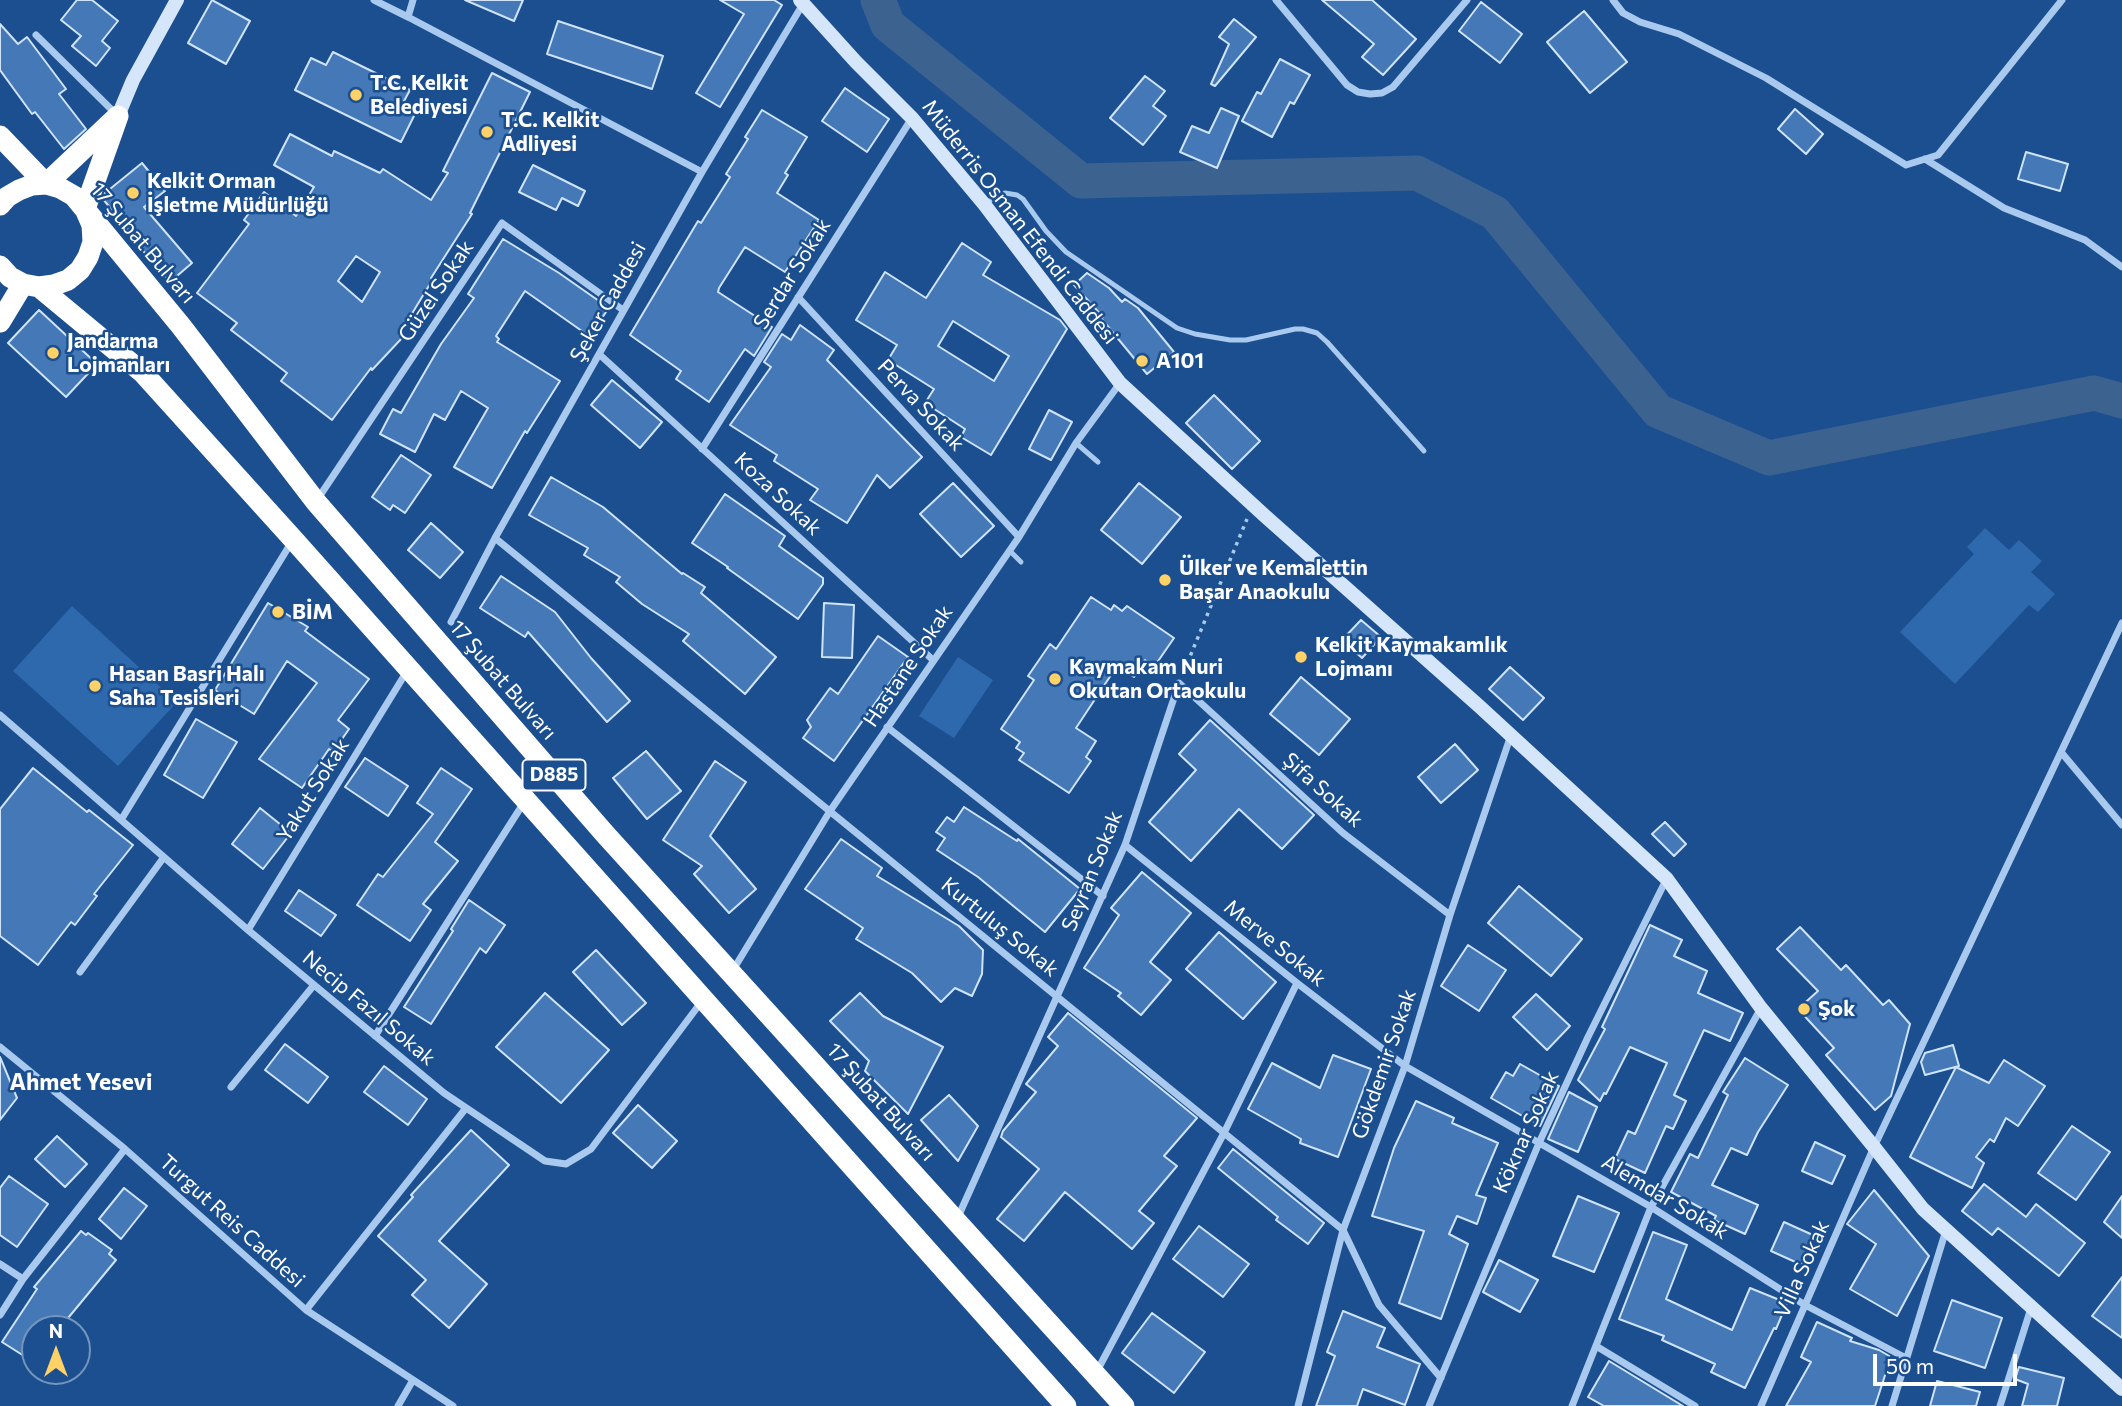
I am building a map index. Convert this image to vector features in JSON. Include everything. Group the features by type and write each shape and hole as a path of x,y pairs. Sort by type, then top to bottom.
{"highway":[{"path":"0,205 19,190 46,184 118,116"},
{"path":"0,322 31,286 54,285 68,280 80,270 88,257 93,242 92,225 85,209 118,116"},
{"name":"17 Şubat Bulvarı","path":"0,135 46,184 74,196 181,326 316,502 605,834 1124,1406"},
{"name":"D885","path":"0,266 10,277 31,286 142,373 1066,1406"}],"main road":[{"path":"118,116 177,0"},
{"name":"Müderris Osman Efendi Caddesi","path":"801,2 912,118 984,204 1120,383 1667,879 1760,1008 1923,1209 2122,1389"}],"street":[{"path":"374,0 702,172"},
{"path":"408,17 413,0"},
{"path":"1276,0 1347,85 1358,92 1370,94 1382,93 1393,87 1467,0"},
{"path":"1613,0 1623,13 1640,22 1679,34 1766,78 1906,165 1938,155 2062,0"},
{"name":"Şeker Caddesi","path":"452,622 495,538 801,2"},
{"path":"36,35 118,116"},
{"name":"Serdar Sokak","path":"702,449 912,118"},
{"path":"1926,159 2004,208 2085,240 2122,267"},
{"name":"Güzel Sokak","path":"316,502 502,223 624,310"},
{"name":"Perva Sokak","path":"798,297 1018,537"},
{"name":"Koza Sokak","path":"599,354 933,660"},
{"name":"Hastane Sokak","path":"731,973 830,811 1009,551 1076,443 1120,383"},
{"name":"Kurtuluş Sokak","path":"495,538 1343,1230 1378,1306 1441,1378"},
{"path":"121,820 293,539"},
{"name":"Villa Sokak","path":"1761,1406 1874,1147 2122,623"},
{"name":"Yakut Sokak","path":"248,930 409,669"},
{"name":"Seyran Sokak","path":"956,1221 1125,845 1179,683"},
{"name":"Şifa Sokak","path":"1179,683 1343,833 1450,915"},
{"name":"Necip Fazıl Sokak","path":"0,715 248,930 444,1093 545,1161 566,1164 591,1150 703,999"},
{"path":"887,727 1103,896"},
{"name":"Gökdemir Sokak","path":"1298,1406 1343,1230 1405,1066 1450,915 1511,735"},
{"path":"2061,752 2122,825"},
{"path":"375,1036 526,800"},
{"name":"Merve Sokak","path":"1125,845 1405,1066"},
{"path":"80,972 164,857"},
{"name":"Köknar Sokak","path":"1429,1406 1539,1143 1667,879"},
{"path":"1095,1375 1224,1133 1297,983"},
{"path":"231,1087 314,985"},
{"path":"1572,1406 1651,1207 1760,1008"},
{"name":"Turgut Reis Caddesi","path":"0,1047 125,1149 306,1310 453,1406"},
{"name":"Alemdar Sokak","path":"1405,1066 1651,1207 1805,1304 1906,1358"},
{"path":"306,1310 466,1108"},
{"path":"0,1315 23,1279 125,1149"},
{"path":"1892,1406 1946,1230"},
{"path":"0,1264 23,1279"},
{"path":"2000,1406 2031,1307"},
{"path":"1596,1346 1695,1406"},
{"path":"398,1406 413,1380"}],"lane":[{"path":"984,204 1004,193 1017,195 1066,252 1177,328 1230,340 1245,340 1295,329 1317,333 1328,342 1424,451"},
{"path":"1076,443 1098,462"},
{"path":"1009,551 1021,562"}],"path":[{"path":"1179,683 1253,505"}],"shaded area":[{"path":"1985,528 2009,550 2019,540 2042,561 2031,572 2055,594 2038,612 2029,605 1955,684 1900,632 1974,554 1967,547"},
{"name":"Hasan Basri Halı Saha Tesisleri","path":"72,606 177,702 118,766 13,671"},
{"path":"958,657 993,680 954,738 919,716"}],"building":[{"path":"77,0 92,0 118,21 102,41 110,48 96,66 72,46 81,36 61,20"},
{"path":"212,0 250,21 226,64 188,43"},
{"path":"465,0 523,0 514,21"},
{"path":"720,0 774,0 782,5 720,107 696,93 744,14"},
{"path":"1322,0 1372,0 1416,39 1383,75 1362,57 1374,44"},
{"path":"1481,2 1522,34 1500,63 1459,31"},
{"path":"1584,11 1627,62 1590,93 1547,42"},
{"path":"1234,19 1256,37 1215,86 1211,84 1229,44 1219,37"},
{"path":"558,21 663,56 652,89 547,54"},
{"path":"0,24 18,44 27,37 66,89 59,94 86,129 64,149 35,112 32,114 0,70"},
{"name":"T.C. Kelkit Belediyesi","path":"333,52 410,90 404,101 418,108 401,142 295,90 311,58 326,65"},
{"path":"1280,59 1310,75 1294,104 1290,102 1272,137 1242,121 1257,92 1261,94"},
{"path":"492,73 530,92 470,213 472,214 431,278 433,279 399,335 402,338 372,370 371,368 332,420 281,381 287,373 231,330 237,323 197,293 249,224 244,220 264,192 296,216 314,187 274,165 290,134 332,156 334,151 380,173 383,169 431,200 448,173 443,171","holes":["356,256 380,272 362,302 338,281"]},
{"path":"1145,76 1165,91 1153,106 1166,116 1143,145 1110,118"},
{"path":"845,88 889,119 867,152 822,121"},
{"path":"1221,108 1239,116 1217,168 1180,152 1192,126 1209,133"},
{"path":"1795,109 1823,134 1806,154 1778,129"},
{"path":"762,110 807,137 785,173 788,175 777,193 819,220 785,272 745,247 719,288 718,292 772,327 754,356 745,349 709,402 676,379 681,371 630,335 698,221 701,223 730,177 726,174"},
{"path":"2026,152 2068,164 2060,191 2018,179"},
{"path":"142,163 165,191 144,207 192,263 170,282 126,231 128,230 103,199 105,193"},
{"path":"533,165 585,191 578,206 562,198 556,210 519,192"},
{"path":"503,239 609,308 589,336 525,291 496,336 499,339 497,342 560,381 527,433 525,431 492,488 454,467 488,408 461,391 445,420 434,414 415,452 380,434 393,409 401,413 441,344 474,298 468,294"},
{"path":"962,243 991,262 983,275 1060,320 1067,329 991,455 961,437 965,429 925,403 934,389 888,360 897,345 856,320 885,272 926,298","holes":["953,321 1009,356 994,381 938,346"]},
{"path":"1087,273 1109,288 1122,302 1125,299 1138,308 1174,352 1147,374 1101,318 1103,317 1074,285"},
{"name":"Jandarma Lojmanları","path":"39,310 97,364 66,397 8,343"},
{"path":"800,325 834,350 827,360 922,457 890,488 877,475 847,523 810,500 818,489 774,461 777,455 730,425 771,367 764,362 782,334 791,340"},
{"path":"612,380 662,422 640,448 591,405"},
{"path":"1214,395 1260,441 1232,469 1186,423"},
{"path":"1049,410 1072,422 1051,460 1029,449"},
{"path":"401,455 431,475 405,513 393,505 390,510 372,497"},
{"path":"551,477 603,507 682,574 705,587 701,593 776,657 745,694 683,641 689,634 642,604 616,582 620,577 584,555 588,548 529,515"},
{"path":"953,483 994,526 961,557 920,514"},
{"name":"Ülker ve Kemalettin Başar Anaokulu","path":"1139,483 1181,517 1142,564 1101,530"},
{"path":"725,494 785,536 779,546 823,578 823,584 798,619 692,543"},
{"path":"431,523 463,552 440,578 408,550"},
{"path":"501,576 555,612 591,658 630,701 607,722 528,632 525,637 480,608"},
{"name":"Kaymakam Nuri Okutan Ortaokulu","path":"1091,597 1111,610 1114,605 1122,611 1127,606 1174,638 1154,667 1145,660 1134,677 1117,666 1076,728 1096,741 1086,757 1091,761 1069,793 1019,760 1024,753 1016,748 1020,742 1001,729 1034,680 1028,676 1050,644 1056,649"},
{"path":"268,603 308,627 305,631 369,679 338,720 349,729 333,752 329,749 302,788 259,759 317,683 287,661 254,714 215,690"},
{"path":"824,603 854,605 852,658 822,657"},
{"path":"1361,620 1381,637 1362,658 1342,640"},
{"path":"878,636 908,657 834,761 803,738 811,727 807,720 830,688 838,694"},
{"path":"1510,667 1544,698 1523,720 1489,689"},
{"name":"Kelkit Kaymakamlık Lojmanı","path":"1301,677 1350,719 1319,755 1270,714"},
{"path":"196,719 237,742 203,798 164,775"},
{"path":"1210,720 1314,815 1282,849 1239,809 1191,861 1149,822 1196,770 1179,754"},
{"path":"1455,744 1478,770 1441,803 1418,777"},
{"path":"646,751 681,791 647,819 613,778"},
{"path":"365,758 408,786 388,816 345,787"},
{"path":"715,761 746,782 710,836 756,889 729,913 694,874 702,866 663,840"},
{"path":"33,768 133,845 94,894 97,896 75,925 71,922 38,965 0,936 0,809"},
{"path":"441,768 472,789 435,842 458,861 423,904 431,910 410,941 357,905 378,874 383,877 433,814 417,803"},
{"path":"964,807 1017,841 1018,839 1080,889 1045,932 978,877 937,850 945,838 936,832 947,817 954,822"},
{"path":"260,808 291,833 263,869 232,844"},
{"path":"1665,822 1686,844 1674,856 1652,834"},
{"path":"841,839 882,868 877,876 959,926 983,950 982,974 972,996 955,988 941,1002 912,973 856,939 863,928 805,889"},
{"path":"1142,872 1191,913 1150,962 1171,980 1141,1015 1118,996 1121,993 1084,968 1119,915 1111,908"},
{"path":"1519,886 1582,939 1551,976 1488,923"},
{"path":"299,890 336,915 321,936 285,911"},
{"path":"469,900 505,925 486,953 480,948 431,1024 404,1007 453,931 451,929"},
{"path":"1650,925 1682,940 1674,956 1707,971 1698,993 1743,1013 1730,1041 1704,1030 1674,1095 1686,1101 1673,1129 1666,1126 1645,1173 1615,1159 1628,1131 1635,1134 1667,1063 1630,1047 1600,1101 1578,1080 1605,1029 1602,1027"},
{"path":"1800,927 1841,970 1846,965 1883,1005 1889,1000 1910,1024 1891,1096 1875,1110 1826,1055 1834,1048 1798,1009 1818,991 1777,949"},
{"path":"1219,932 1276,982 1243,1019 1186,969"},
{"path":"1468,945 1506,970 1479,1011 1441,986"},
{"path":"596,950 646,1003 622,1025 573,972"},
{"path":"545,993 609,1050 561,1103 496,1047"},
{"path":"860,993 883,1016 943,1047 908,1114 865,1071 869,1061 830,1021"},
{"path":"1536,994 1570,1026 1547,1050 1513,1017"},
{"path":"1068,1013 1197,1118 1164,1156 1177,1166 1139,1211 1154,1223 1132,1249 1065,1192 1024,1241 997,1219 1039,1169 1001,1137 1003,1131 1036,1092 1026,1084 1058,1046 1048,1037"},
{"path":"285,1044 328,1077 308,1103 265,1070"},
{"path":"1953,1045 1959,1066 1925,1075 1921,1062 1925,1053"},
{"path":"1333,1055 1371,1069 1338,1157 1300,1143 1301,1139 1248,1109 1272,1063 1320,1088"},
{"path":"0,1057 17,1098 0,1120"},
{"path":"1745,1058 1788,1085 1758,1132 1747,1155 1731,1148 1712,1185 1758,1205 1745,1234 1714,1220 1716,1216 1671,1192 1690,1154 1698,1158 1728,1095 1723,1092"},
{"path":"2004,1060 2045,1086 2018,1126 2006,1118 1994,1142 1990,1139 1976,1157 1984,1163 1972,1188 1910,1157 1956,1067 1989,1083"},
{"path":"1520,1064 1559,1086 1540,1126 1491,1098 1506,1072 1513,1076"},
{"path":"384,1066 427,1099 408,1125 364,1092"},
{"path":"1569,1092 1597,1107 1578,1152 1548,1139"},
{"path":"949,1095 978,1126 958,1161 921,1120"},
{"path":"1416,1101 1454,1118 1452,1123 1498,1143 1476,1195 1486,1198 1477,1224 1457,1216 1449,1234 1468,1244 1441,1319 1399,1303 1424,1231 1372,1216 1394,1148"},
{"path":"638,1105 677,1141 652,1168 613,1133"},
{"path":"2072,1126 2110,1152 2076,1200 2038,1173"},
{"path":"471,1130 509,1165 439,1241 487,1284 449,1328 412,1295 426,1280 378,1236 413,1197 411,1195"},
{"path":"57,1136 87,1164 65,1187 35,1159"},
{"path":"1815,1142 1845,1156 1832,1184 1802,1171"},
{"path":"1233,1149 1324,1223 1308,1244 1276,1220 1278,1217 1218,1168"},
{"path":"9,1176 48,1204 17,1247 0,1235 0,1188"},
{"path":"1984,1184 2026,1217 2036,1204 2085,1243 2059,1276 1998,1228 1992,1235 1962,1211"},
{"path":"124,1188 147,1206 121,1239 99,1219"},
{"path":"1874,1190 1929,1256 1897,1316 1850,1289 1876,1244 1847,1224"},
{"path":"1578,1196 1619,1213 1594,1272 1553,1256"},
{"path":"2122,1196 2122,1238 2104,1222"},
{"path":"1784,1222 1815,1236 1802,1265 1771,1251"},
{"path":"1199,1226 1249,1264 1223,1297 1173,1259"},
{"path":"81,1231 112,1250 109,1254 116,1260 71,1315 21,1315 21,1354 2,1342 37,1289 34,1287"},
{"path":"1653,1232 1687,1245 1666,1299 1732,1330 1750,1288 1787,1303 1745,1388 1711,1372 1715,1364 1662,1340 1664,1336 1619,1319"},
{"path":"1499,1260 1538,1280 1520,1312 1483,1292"},
{"path":"2122,1277 2122,1338 2092,1316"},
{"path":"1952,1300 2002,1318 1985,1368 1934,1351"},
{"path":"1343,1311 1385,1328 1377,1347 1420,1364 1405,1405 1363,1389 1357,1406 1316,1406 1335,1356 1327,1352"},
{"path":"1152,1313 1205,1352 1174,1393 1122,1353"},
{"path":"1817,1322 1852,1338 1850,1341 1879,1350 1891,1357 1875,1406 1786,1406 1811,1362 1801,1357"},
{"path":"1609,1361 1683,1406 1604,1406 1588,1397"},
{"path":"2019,1367 2064,1378 2057,1406 2022,1406 2028,1384 2015,1379"},
{"path":"1937,1381 1980,1392 1976,1406 1930,1406"}],"waterway":[{"path":"878,0 888,25 1081,181 1417,173 1495,213 1658,411 1769,458 2094,393 2122,401"}],"place":[{"name":"T.C. Kelkit Belediyesi","path":"356,95"},
{"name":"T.C. Kelkit Adliyesi","path":"487,132"},
{"name":"Kelkit Orman İşletme Müdürlüğü","path":"133,193"},
{"name":"Jandarma Lojmanları","path":"53,353"},
{"name":"A101","path":"1142,361"},
{"name":"Ülker ve Kemalettin Başar Anaokulu","path":"1165,580"},
{"name":"BİM","path":"278,612"},
{"name":"Kelkit Kaymakamlık Lojmanı","path":"1301,657"},
{"name":"Kaymakam Nuri Okutan Ortaokulu","path":"1055,679"},
{"name":"Hasan Basri Halı Saha Tesisleri","path":"95,686"},
{"name":"Şok","path":"1804,1009"}],"district":[{"name":"Ahmet Yesevi","path":"81,1082"}]}
